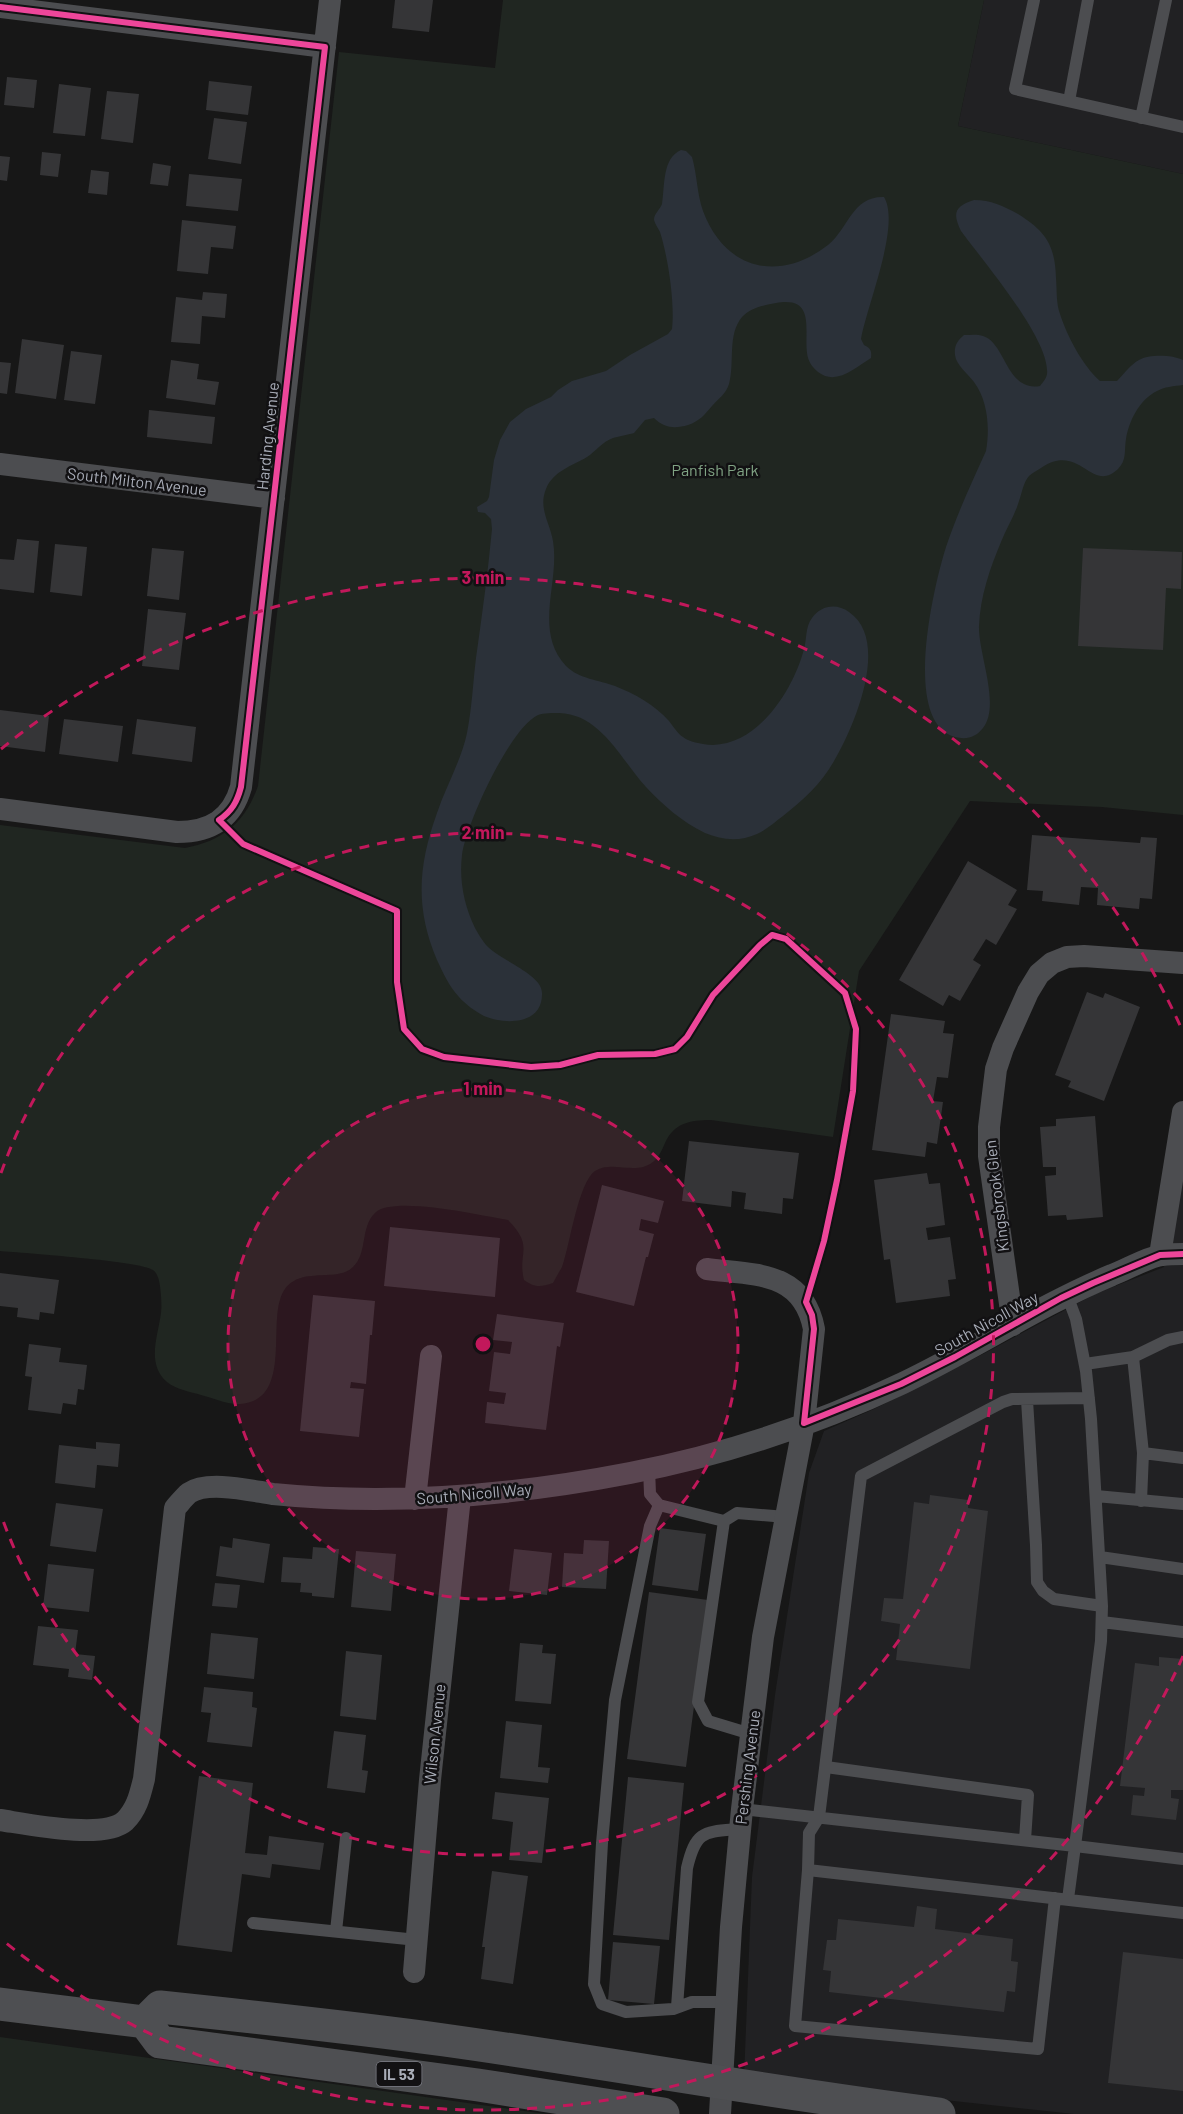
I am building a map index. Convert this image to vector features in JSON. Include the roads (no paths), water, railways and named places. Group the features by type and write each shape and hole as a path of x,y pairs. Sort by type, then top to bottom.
{"main road":[{"path":"0,2004 145,2022 160,2007 266,2018 446,2040 721,2099 939,2114"},
{"name":"IL 53","path":"145,2022 160,2042 478,2085 663,2114"}],"street":[{"name":"Harding Avenue","path":"0,809 191,832 206,828 219,820 228,814 237,802 241,787 330,0"},
{"path":"0,7 325,47"},
{"name":"South Milton Avenue","path":"0,464 274,498"},
{"name":"Kingsbrook Glen","path":"1012,1325 989,1156 989,1127 996,1070 1003,1048 1028,992 1040,974 1052,963 1067,957 1084,956 1183,963"},
{"path":"1160,1255 1183,1112"},
{"name":"South Nicoll Way","path":"0,1820 78,1831 103,1830 123,1823 137,1805 144,1779 175,1509 190,1492 215,1487 316,1498 370,1500 460,1497 568,1484 720,1451 804,1423 901,1384 1066,1295 1160,1255 1183,1254"},
{"name":"Pershing Avenue","path":"707,1269 767,1277 783,1282 795,1290 806,1302 812,1315 814,1329 804,1423 763,1637 751,1734 741,1819 726,2002 721,2099"},
{"path":"415,1499 431,1356"},
{"name":"Wilson Avenue","path":"414,1972 431,1769 460,1497"}],"lane":[{"path":"1034,0 1015,88 1183,127"},
{"path":"1069,101 1089,0"},
{"path":"1141,118 1166,0"},
{"path":"1066,1295 1076,1319 1089,1398 1102,1606 1101,1641 1068,1899"},
{"path":"1085,1364 1133,1357 1168,1340 1183,1337"},
{"path":"1133,1357 1143,1454 1141,1501"},
{"path":"1055,1898 1038,2049 795,2026 809,1833 819,1817 861,1476 1004,1402 1089,1398"},
{"path":"1027,1400 1037,1582 1043,1591 1054,1599 1102,1606"},
{"path":"1143,1454 1183,1458"},
{"path":"649,1468 650,1494 659,1505 724,1521 737,1513 786,1517"},
{"path":"1096,1496 1183,1504"},
{"path":"659,1505 650,1526 615,1700 602,1843 594,1984 602,2004 626,2012 677,2007 692,2002 726,2002"},
{"path":"724,1521 698,1702 708,1721 751,1734"},
{"path":"1100,1557 1183,1569"},
{"path":"1101,1622 1183,1632"},
{"path":"826,1767 1028,1795 1025,1840"},
{"path":"677,2007 687,1868 692,1845 706,1832 741,1819 819,1817 1183,1859"},
{"path":"336,1931 346,1838"},
{"path":"808,1870 1183,1913"},
{"path":"253,1923 417,1940"}],"park label":[{"name":"Panfish Park","path":"715,469"}]}
